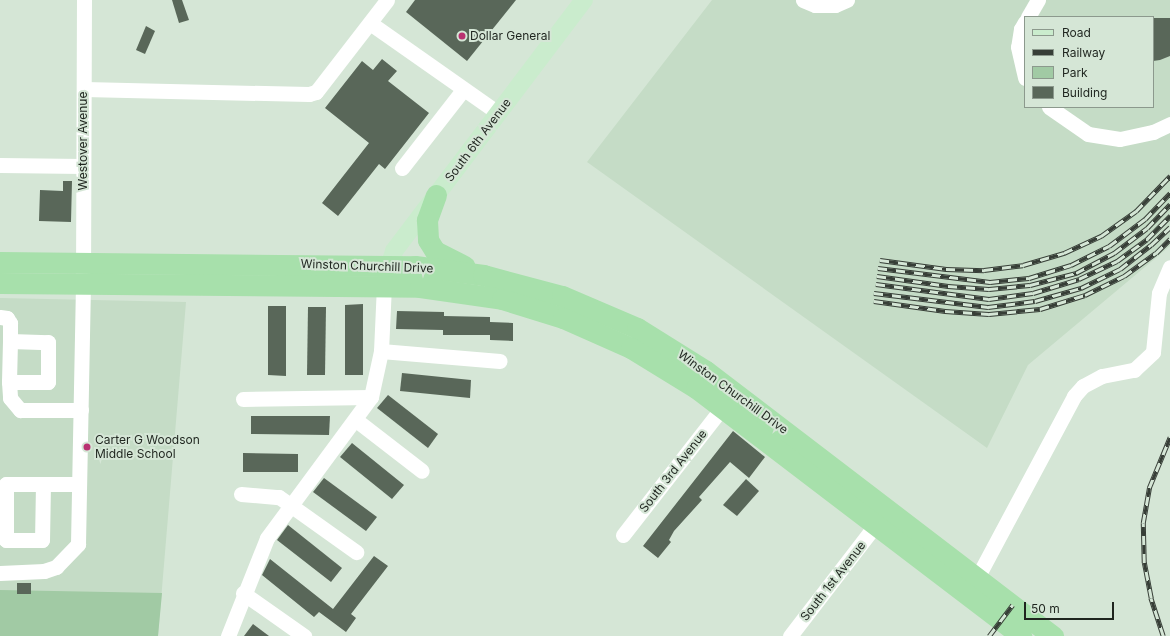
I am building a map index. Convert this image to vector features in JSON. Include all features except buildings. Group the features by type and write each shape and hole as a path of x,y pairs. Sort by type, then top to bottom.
{"highway":[{"path":"436,195 427,220 426,230 431,247 443,257 483,275"},
{"name":"Winston Churchill Drive","path":"0,262 83,273 384,285 455,291 502,299 563,318 643,355 728,399"},
{"name":"Winston Churchill Drive","path":"0,282 83,273 389,265 483,275 523,284 600,311 672,348 728,399 882,517 1021,636"},
{"name":"Winston Churchill Drive","path":"882,517 977,578 1053,636"}],"main road":[{"name":"South 6th Avenue","path":"384,285 394,251 584,0"}],"street":[{"name":"Westover Avenue","path":"0,573 44,571 56,567 72,554 78,544 83,273 84,0"},
{"path":"84,89 309,94 321,88 387,0"},
{"path":"803,0 815,5 835,4 847,0"},
{"path":"1029,16 1038,0"},
{"path":"370,23 463,90 498,113"},
{"path":"1024,24 1021,29 1018,47 1024,74"},
{"path":"402,168 463,90"},
{"path":"1050,108 1088,134 1120,139 1153,132 1170,124"},
{"path":"0,165 83,166"},
{"path":"977,578 1074,396 1084,386 1102,376 1134,370 1153,352 1159,293 1170,267"},
{"path":"228,636 243,593 267,538 291,504 356,420 371,397 381,351 384,285"},
{"path":"0,317 7,318 10,323 10,398 20,410 81,410"},
{"path":"9,382 48,382 48,342 10,342"},
{"path":"381,351 500,361"},
{"path":"243,399 371,397"},
{"name":"South 3rd Avenue","path":"624,535 728,399"},
{"path":"356,420 422,471"},
{"path":"44,484 79,484"},
{"path":"241,494 268,495 291,504 356,552"},
{"name":"South 1st Avenue","path":"790,636 882,517"},
{"path":"243,593 304,636"}],"shaded area":[{"path":"712,0 1170,0 1170,246 1028,365 987,448 587,162"},
{"name":"Carter G Woodson Middle School","path":"0,298 186,302 158,636 0,636"}],"green space":[{"path":"0,590 162,593 158,636 0,636"}],"railway":[{"path":"880,260 946,269 984,270 1023,265 1064,253 1101,236 1136,211 1170,176"},
{"path":"878,268 990,282 1029,278 1071,265 1109,246 1145,219 1170,193"},
{"path":"877,276 948,286 989,289 1030,285 1076,273 1114,253 1147,228 1170,204"},
{"path":"876,284 989,299 1033,293 1079,279 1117,261 1147,239 1170,216"},
{"path":"874,293 988,307 1035,301 1081,288 1120,269 1151,245 1170,227"},
{"path":"874,301 945,311 989,314 1040,309 1085,295 1124,276 1156,253 1170,239"},
{"path":"1163,636 1151,598 1144,563 1143,523 1149,488 1170,437"},
{"path":"989,636 1012,605"}],"place":[{"name":"Dollar General","path":"462,36"},
{"name":"Carter G Woodson Middle School","path":"87,447"}]}
